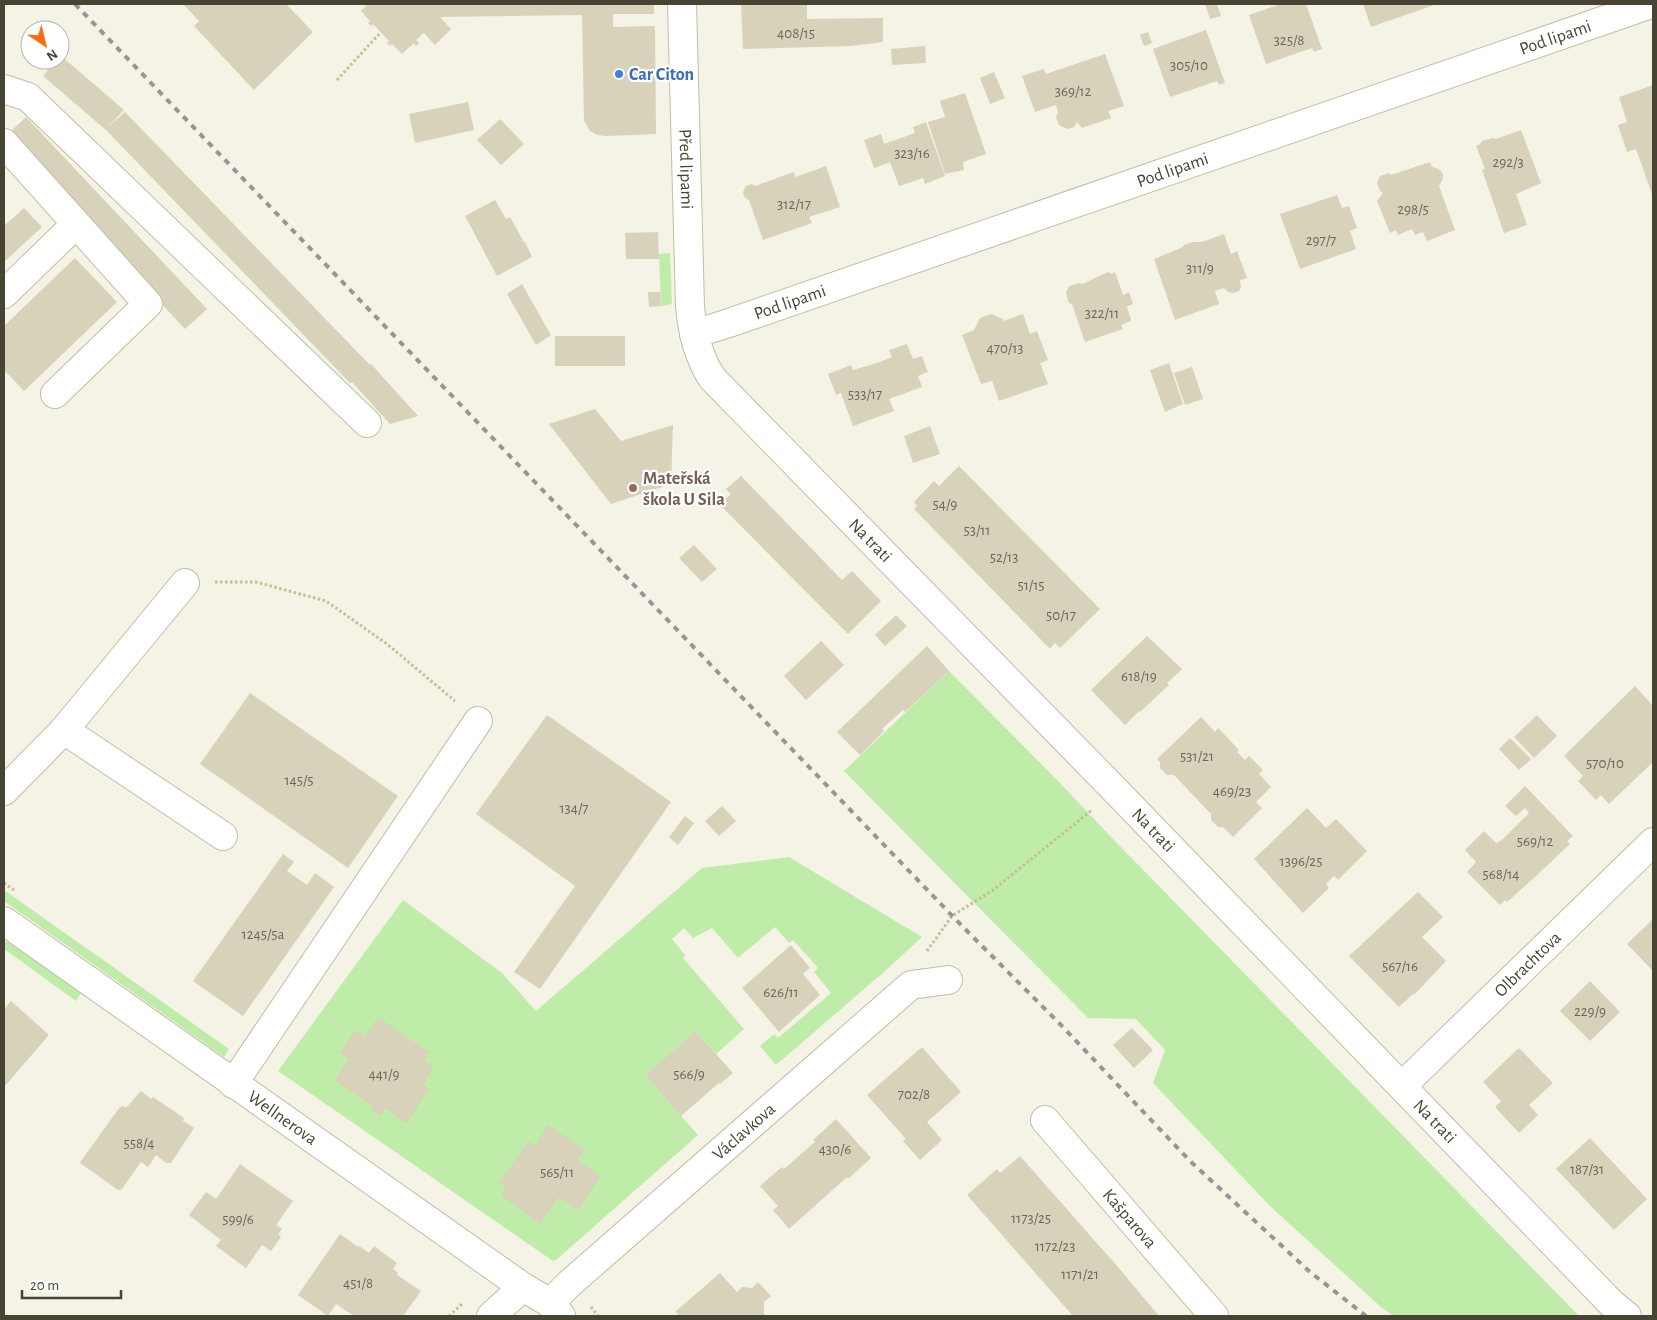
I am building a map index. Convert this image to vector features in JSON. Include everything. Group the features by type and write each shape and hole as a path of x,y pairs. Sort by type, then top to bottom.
{"street":[{"name":"Před lipami","path":"682,4 690,306 694,334"},
{"name":"Pod lipami","path":"694,334 1651,4"},
{"path":"4,89 28,97 367,423"},
{"path":"4,143 148,304 55,394"},
{"path":"4,294 76,224"},
{"name":"Na trati","path":"694,334 700,358 723,390 1116,790 1605,1296 1627,1316"},
{"path":"4,792 64,730 185,582"},
{"path":"233,1084 478,721"},
{"path":"64,730 224,836"},
{"name":"Olbrachtova","path":"1402,1086 1653,842"},
{"name":"Wellnerova","path":"4,921 556,1310"},
{"path":"910,985 948,980"},
{"name":"Václavkova","path":"556,1310 570,1284 910,985"},
{"name":"Kašparova","path":"1045,1120 1214,1316"},
{"path":"491,1316 523,1287"}],"path":[{"path":"337,80 381,32"},
{"path":"185,582 256,582 326,601 388,644 478,721"},
{"path":"910,985 911,973 952,916 993,890 1116,790"}],"green space":[{"path":"670,253 672,304 661,306 659,254"},
{"path":"949,671 1579,1316 1394,1316 1382,1308 1271,1207 1153,1083 1165,1050 1136,1019 1088,1018 844,771"},
{"path":"789,857 922,937 776,1065 760,1046 774,1034 778,1038 831,993 814,972 818,968 793,940 789,943 775,927 738,958 712,928 693,938 684,928 672,939 685,955 683,958 744,1029 716,1054 695,1031 645,1075 698,1135 556,1260 553,1261 278,1071 403,900 502,973 536,1011 702,868"},
{"path":"4,890 229,1049 224,1057 4,901"},
{"path":"4,942 9,942 81,993 76,1001 4,949"}],"building":[{"path":"183,4 286,4 313,32 254,90 194,26 199,21"},
{"name":"Car Citon","path":"368,4 654,4 654,14 613,14 613,27 655,26 656,134 606,136 597,135 590,131 584,121 582,15 440,17 451,29 435,45 424,33 416,40 419,43 416,46 414,43 402,54 392,44 390,46 387,43 389,41 373,24 371,26 368,23 370,21 361,11"},
{"path":"741,4 807,4 807,19 883,18 883,42 851,46 743,49"},
{"path":"1205,4 1217,4 1221,16 1210,19"},
{"path":"1281,4 1306,4 1322,49 1314,52 1312,48 1266,64 1249,15"},
{"path":"1363,4 1437,4 1371,27"},
{"path":"1206,30 1225,83 1219,85 1217,81 1170,97 1153,49"},
{"path":"1148,32 1152,43 1144,46 1140,35"},
{"path":"925,46 926,63 892,65 891,49"},
{"path":"1105,54 1124,106 1108,111 1111,118 1082,128 1077,122 1074,127 1067,129 1059,125 1056,117 1058,113 1056,105 1035,112 1022,76 1044,69 1046,74"},
{"path":"70,64 124,110 108,127 125,112 371,364 418,416 390,424 352,382 350,383 106,130 43,76 48,70 70,70"},
{"path":"994,72 1005,98 990,104 980,78"},
{"path":"1653,85 1653,197 1636,149 1627,152 1618,125 1627,122 1619,97"},
{"path":"965,93 986,154 963,162 964,170 945,174 928,122 945,117 940,101"},
{"path":"468,102 474,130 415,143 409,114"},
{"path":"26,117 207,309 185,329 6,136"},
{"path":"500,119 524,144 501,165 477,140"},
{"path":"926,122 945,176 925,184 923,178 899,186 890,162 874,168 864,140 881,134 884,144 915,133 913,127"},
{"path":"1521,130 1541,183 1516,194 1527,225 1504,233 1482,170 1485,169 1476,146 1482,141 1496,139"},
{"path":"1430,162 1432,167 1439,169 1443,174 1439,186 1455,230 1427,241 1423,232 1415,235 1412,229 1398,235 1396,230 1390,233 1377,201 1383,193 1380,191 1377,183 1380,176 1389,173 1391,175"},
{"path":"826,166 840,207 809,217 812,223 763,240 749,200 745,198 743,192 746,186 752,184 755,186 794,172 795,177"},
{"path":"1337,195 1342,208 1349,206 1357,228 1350,231 1356,249 1300,269 1280,214"},
{"path":"495,200 506,219 510,217 532,257 497,276 465,216"},
{"path":"24,208 42,227 4,262 4,226"},
{"path":"658,232 659,259 626,259 625,233"},
{"path":"1224,234 1231,254 1237,251 1247,278 1240,280 1241,287 1239,291 1234,293 1228,292 1224,288 1215,291 1219,304 1175,320 1154,259 1184,245 1202,242"},
{"path":"75,258 117,302 24,391 4,370 4,326"},
{"path":"1108,272 1111,274 1115,272 1123,295 1129,292 1133,304 1127,306 1131,321 1121,325 1123,329 1085,342 1072,304 1069,303 1066,293 1069,286 1082,284"},
{"path":"522,284 551,335 536,345 507,294"},
{"path":"648,292 660,292 661,306 649,307"},
{"path":"991,314 1004,321 1023,314 1030,334 1037,331 1048,360 1040,363 1048,384 999,401 992,381 981,384 962,335 974,330 980,318"},
{"path":"555,336 625,336 625,366 555,366"},
{"path":"907,344 913,359 922,356 928,372 918,376 922,387 889,399 894,411 853,426 841,393 836,395 828,374 851,365 853,370 877,363 892,357 889,350"},
{"path":"1169,363 1183,404 1165,412 1150,370"},
{"path":"1192,367 1203,399 1185,405 1174,373"},
{"path":"595,409 621,441 673,425 671,484 611,504 549,424"},
{"path":"930,426 940,454 913,463 904,436"},
{"path":"959,466 1100,609 1060,648 1055,643 1050,649 914,509 917,506 914,502 934,481 939,486"},
{"path":"741,476 842,580 852,571 881,601 848,634 721,506 722,502 731,494 726,489"},
{"path":"694,545 717,569 702,582 679,558"},
{"path":"896,615 907,626 885,646 875,635"},
{"path":"1147,636 1182,669 1167,683 1169,685 1125,725 1091,690"},
{"path":"821,641 844,665 806,700 784,676"},
{"path":"927,646 949,671 905,712 903,710 882,729 884,731 860,755 837,732"},
{"path":"1635,686 1653,706 1653,762 1609,804 1601,795 1596,800 1578,781 1583,776 1564,756"},
{"path":"250,693 398,796 348,868 200,764"},
{"path":"547,715 671,802 540,989 514,972 575,886 476,814"},
{"path":"1537,715 1557,736 1534,758 1514,737"},
{"path":"1201,717 1215,732 1218,728 1239,750 1237,752 1245,760 1249,756 1263,770 1259,774 1271,787 1256,802 1262,808 1233,837 1223,827 1218,827 1211,820 1211,814 1174,775 1167,775 1160,768 1160,762 1157,759"},
{"path":"1510,738 1531,759 1519,770 1499,749"},
{"path":"1525,786 1573,836 1567,841 1570,844 1507,902 1505,900 1500,905 1467,872 1476,862 1465,850 1484,831 1496,843 1502,840 1529,813 1525,808 1516,816 1505,806"},
{"path":"722,806 736,821 719,836 705,821"},
{"path":"1307,808 1326,828 1336,819 1367,851 1338,880 1334,876 1326,884 1329,888 1303,913 1254,859"},
{"path":"685,816 694,823 678,845 669,837"},
{"path":"283,854 294,862 287,871 307,885 315,873 334,887 243,1016 193,981"},
{"path":"1418,892 1443,917 1422,937 1446,961 1414,995 1399,1007 1349,956"},
{"path":"1653,919 1653,971 1627,944"},
{"path":"791,945 810,968 803,974 820,995 779,1032 742,988"},
{"path":"1590,981 1620,1012 1590,1041 1560,1011"},
{"path":"11,1001 49,1035 4,1087 4,1007"},
{"path":"378,1017 429,1052 424,1060 434,1068 423,1084 429,1089 406,1124 386,1108 380,1116 371,1110 373,1107 334,1080 349,1059 340,1053 355,1030 365,1036"},
{"path":"1132,1028 1153,1050 1134,1068 1113,1045"},
{"path":"695,1031 733,1073 681,1116 645,1075"},
{"path":"922,1047 961,1092 927,1122 942,1140 920,1160 903,1141 906,1139 867,1095"},
{"path":"1519,1048 1553,1083 1529,1105 1538,1115 1519,1133 1495,1107 1501,1101 1483,1082"},
{"path":"141,1091 184,1118 183,1121 194,1128 171,1163 166,1163 156,1155 148,1167 141,1162 122,1189 118,1190 80,1163 120,1107 124,1106 126,1108"},
{"path":"836,1119 871,1158 789,1229 773,1210 778,1206 760,1186 782,1167 784,1169 815,1142 813,1140"},
{"path":"548,1125 585,1150 578,1160 600,1176 579,1210 559,1197 540,1224 501,1195 506,1188 499,1183 528,1141 535,1146"},
{"path":"1590,1138 1647,1199 1614,1230 1556,1169"},
{"path":"1020,1156 1159,1316 1073,1316 967,1195 997,1169 1000,1173"},
{"path":"240,1164 293,1201 276,1225 282,1229 278,1234 281,1237 271,1251 262,1245 246,1268 216,1246 221,1240 189,1215 206,1192 216,1199"},
{"path":"340,1234 369,1253 374,1246 397,1263 393,1269 398,1273 397,1275 421,1291 403,1316 354,1316 336,1304 328,1316 298,1295"},
{"path":"720,1273 737,1292 742,1287 752,1288 758,1282 771,1296 764,1302 763,1312 766,1316 680,1316 675,1312"}],"railway":[{"path":"75,4 1190,1161 1310,1272 1366,1316"}],"place":[{"name":"Car Citon","path":"619,74"},
{"name":"Mateřská škola U Sila","path":"633,488"}]}
